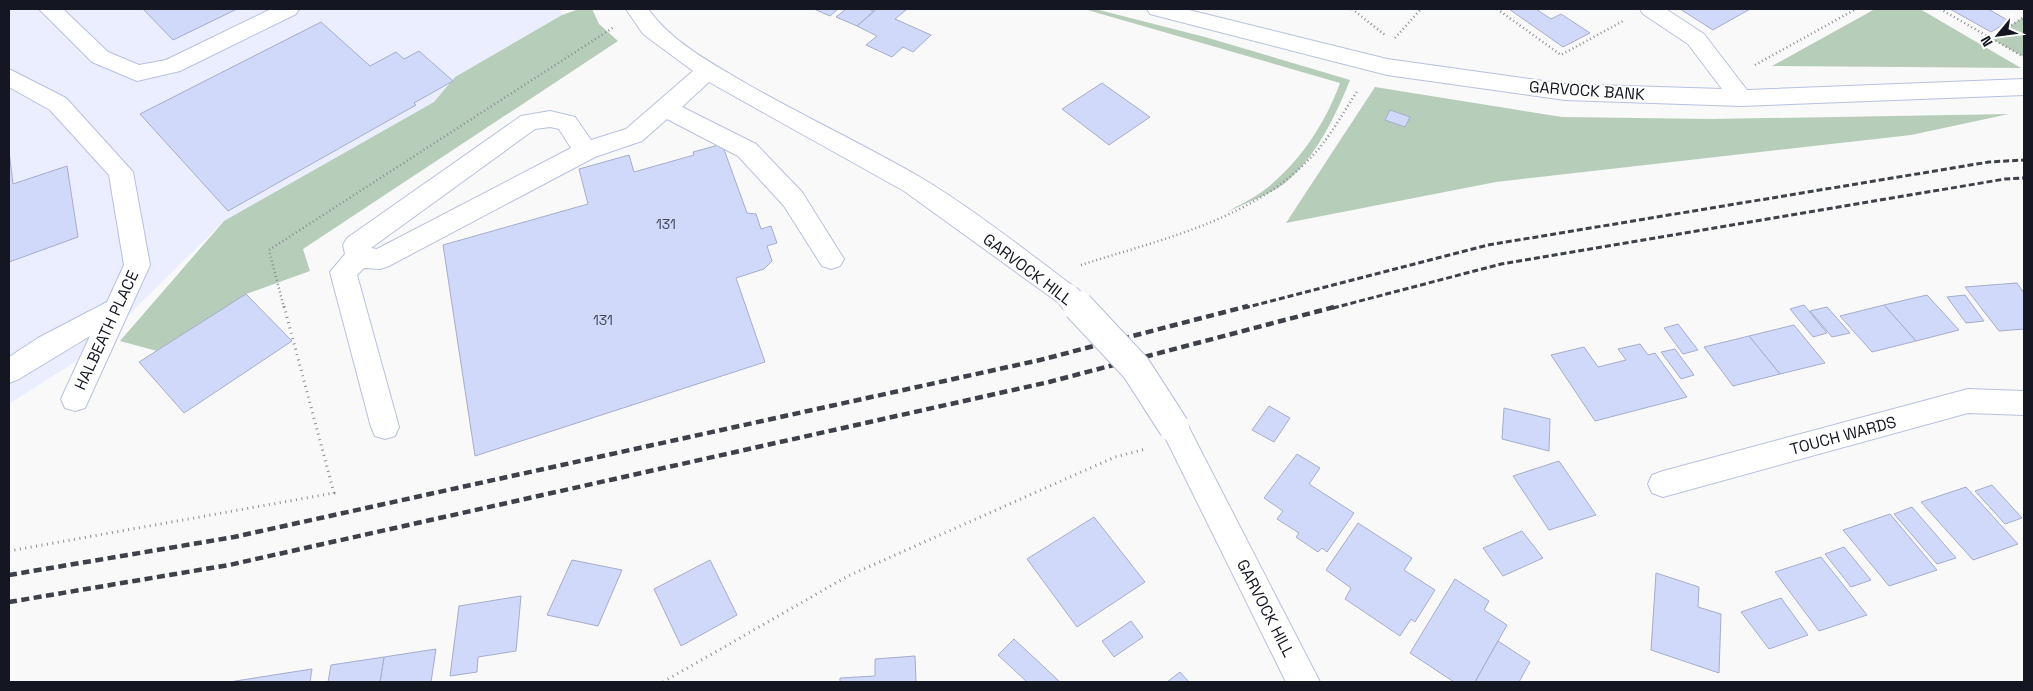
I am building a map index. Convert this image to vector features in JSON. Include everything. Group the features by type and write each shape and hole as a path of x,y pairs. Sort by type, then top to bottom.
{"street":[{"path":"50,9 100,57 137,73 172,66 288,9"},
{"name":"GARVOCK HILL","path":"637,9 662,40 708,71 913,185 1068,296 1136,368 1177,433 1303,682"},
{"name":"GARVOCK BANK","path":"1158,9 1376,64 1565,92 1741,98 2024,86"},
{"path":"1651,9 1696,39 1741,98"},
{"path":"358,257 380,259 586,151 634,135 708,71"},
{"name":"HALBEATH PLACE","path":"9,77 58,104 121,172 137,265 75,399"},
{"path":"665,108 747,150 792,199 831,259"},
{"path":"358,257 356,245 529,122 550,119 567,123 586,151"},
{"path":"358,257 343,272 385,427"},
{"path":"9,371 48,346 117,309"},
{"name":"TOUCH WARDS","path":"1663,484 1968,401 2024,402"}],"path":[{"path":"1392,41 1420,9"},
{"path":"1497,9 1561,55 1625,20"},
{"path":"1756,65 1856,9"},
{"path":"1940,9 2024,57"},
{"path":"1990,38 2024,17"},
{"path":"1043,278 1226,216 1276,188 1315,153 1376,64"},
{"path":"664,682 848,576 1115,457 1177,433"}],"shaded area":[{"path":"9,9 561,9 562,15 455,77 434,102 224,221 92,351 9,404"}],"green space":[{"path":"579,9 592,9 599,24 618,41 303,249 310,271 246,294 157,351 120,341 224,221 434,102 455,77 562,15"},
{"path":"1084,9 1095,9 1205,37 1350,80 1324,136 1296,173 1271,192 1224,214 1262,192 1291,166 1319,127 1340,83"},
{"path":"1875,9 1920,9 2021,68 1772,66"},
{"path":"2024,17 2024,57 1990,38"},
{"path":"1375,87 1562,117 1712,119 2009,114 1911,135 1496,182 1286,223"}],"building":[{"path":"143,9 237,9 173,40"},
{"path":"814,9 838,9 830,16"},
{"path":"846,9 868,9 874,11 857,26 836,17"},
{"path":"877,9 907,9 895,19 931,35 913,52 903,47 892,57 866,45 877,36 857,26"},
{"path":"1509,9 1536,9 1551,19 1561,14 1590,33 1563,47"},
{"path":"1680,9 1750,9 1713,30"},
{"path":"1950,9 1988,9 2009,21 1991,32"},
{"path":"321,22 370,66 396,52 404,59 419,51 453,81 414,103 416,105 228,211 140,114"},
{"path":"1102,83 1150,117 1109,145 1062,109"},
{"path":"1390,110 1410,117 1405,127 1385,120"},
{"path":"722,144 747,213 756,214 761,229 771,226 777,243 767,246 772,261 764,269 736,278 765,362 475,456 443,245 588,204 579,169 629,155 634,172 694,155 693,152"},
{"path":"9,151 13,184 67,166 78,237 9,262"},
{"path":"2017,283 2024,293 2024,329 1999,331 1965,287"},
{"path":"246,294 292,341 184,413 139,362"},
{"path":"1927,295 1959,330 1916,341 1884,305"},
{"path":"1965,295 1984,321 1966,323 1947,297"},
{"path":"1804,305 1827,333 1813,337 1790,309"},
{"path":"1884,305 1916,341 1872,352 1840,316"},
{"path":"1827,307 1850,333 1832,337 1810,311"},
{"path":"1678,324 1698,350 1683,354 1664,328"},
{"path":"1794,325 1825,363 1780,374 1749,336"},
{"path":"1749,336 1780,374 1733,386 1704,347"},
{"path":"1640,344 1648,355 1655,353 1687,397 1595,421 1551,355 1584,347 1598,367 1626,360 1618,349"},
{"path":"1675,349 1694,375 1681,379 1661,352"},
{"path":"1269,406 1290,418 1274,442 1252,430"},
{"path":"1504,408 1550,419 1549,451 1502,439"},
{"path":"1297,454 1320,468 1309,484 1354,513 1327,552 1322,548 1318,552 1296,537 1299,533 1277,519 1283,511 1264,498"},
{"path":"1559,461 1596,515 1549,530 1513,476"},
{"path":"1992,485 2022,518 2005,524 1975,491"},
{"path":"1966,487 2018,544 1973,560 1921,502"},
{"path":"1912,507 1956,558 1937,564 1894,514"},
{"path":"1890,514 1937,570 1889,586 1843,530"},
{"path":"1094,517 1145,582 1077,627 1027,559"},
{"path":"1358,523 1412,558 1404,570 1435,590 1415,622 1411,619 1400,636 1345,599 1351,588 1326,570"},
{"path":"1522,531 1543,558 1503,576 1483,548"},
{"path":"1844,547 1871,580 1851,587 1825,554"},
{"path":"1821,557 1867,615 1819,631 1775,572"},
{"path":"572,560 622,570 598,626 547,615"},
{"path":"710,560 737,615 681,646 654,589"},
{"path":"1656,573 1699,587 1698,607 1721,614 1719,673 1651,650"},
{"path":"1455,579 1489,601 1484,610 1507,625 1475,682 1454,682 1410,653"},
{"path":"521,596 516,651 478,657 477,672 450,676 459,606"},
{"path":"1781,598 1808,635 1769,649 1741,612"},
{"path":"1131,621 1143,637 1114,657 1102,641"},
{"path":"1014,639 1060,682 1027,682 998,655"},
{"path":"1498,641 1530,662 1519,682 1475,682"},
{"path":"436,649 431,682 380,682 384,657"},
{"path":"915,656 916,682 840,682 840,678 875,676 875,659"},
{"path":"384,657 380,682 328,682 331,665"},
{"path":"312,669 310,682 229,682"},
{"path":"1180,672 1189,682 1167,682"}],"railway":[{"path":"1244,308 1488,245 1989,162 2024,160"},
{"path":"1333,308 1501,264 2005,179 2024,178"},
{"path":"9,575 234,537 1040,360 1248,306"},
{"path":"9,602 229,565 1049,382 1338,306"}]}
